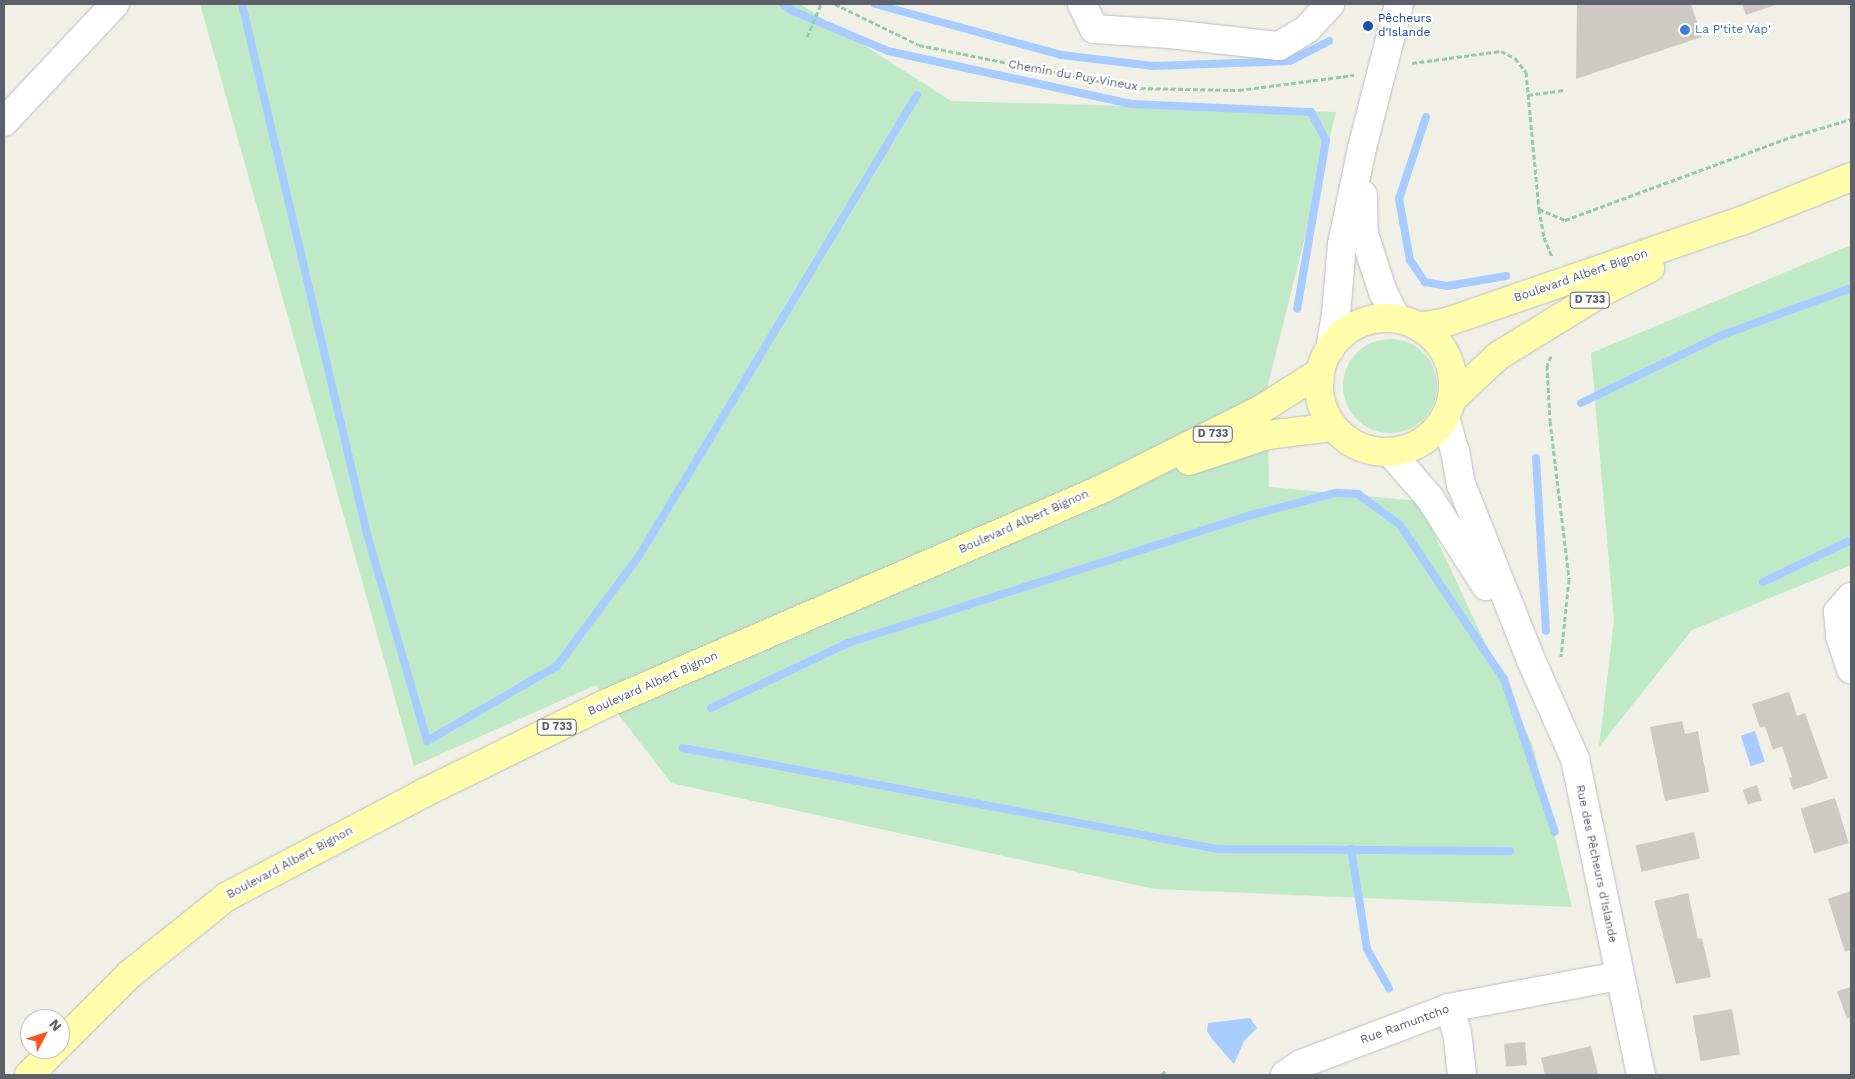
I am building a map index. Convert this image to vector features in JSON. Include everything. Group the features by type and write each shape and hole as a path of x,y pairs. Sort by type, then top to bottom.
{"main road":[{"name":"Boulevard Albert Bignon","path":"1408,323 1447,322 1741,222 1851,177"},
{"name":"Boulevard Albert Bignon","path":"1449,408 1498,356 1573,312 1602,292 1741,222"},
{"path":"1378,318 1408,323 1435,340 1447,358 1452,378 1449,408 1431,435 1412,447 1390,452 1372,451 1355,445 1334,427 1322,405 1319,389 1325,360 1342,334 1359,324 1378,318"},
{"name":"Boulevard Albert Bignon","path":"70,1034 130,974 226,897 424,793 605,704 1102,489 1260,410 1325,360"},
{"name":"Boulevard Albert Bignon","path":"1102,489 1267,435 1334,427"},
{"path":"29,1075 45,1059"}],"street":[{"path":"4,122 115,4"},
{"path":"1082,4 1094,29 1170,34 1279,46 1307,29 1330,4"},
{"path":"1325,360 1336,315 1342,244 1362,148 1399,4"},
{"path":"1362,148 1364,234 1383,292 1408,323"},
{"name":"Rue des Pêcheurs d'Islande","path":"1449,408 1461,484 1531,660 1575,759 1641,1075"},
{"name":"Rue des Pêcheurs d'Islande","path":"1390,452 1429,497 1465,550 1531,660"},
{"path":"1851,597 1838,612 1840,636 1851,669"},
{"name":"Rue Ramuntcho","path":"1284,1075 1301,1064 1449,1008 1619,976"},
{"path":"1449,1008 1457,1032 1462,1075"}],"path":[{"path":"807,37 821,4"},
{"name":"Chemin du Puy Vineux","path":"835,4 919,45 1133,88 1239,90 1382,71 1401,65 1501,51 1515,58 1526,72 1544,237 1563,281"},
{"path":"1528,95 1564,90"},
{"path":"1540,209 1565,220 1791,137 1851,119"},
{"path":"1560,667 1569,579 1550,421 1547,365 1573,312"},
{"path":"1162,1075 1165,1071"}],"green space":[{"path":"200,4 800,4 951,101 1336,112 1267,389 1269,487 1419,501 1533,746 1572,907 1154,889 671,783 596,685 414,766"},
{"path":"1851,245 1851,565 1692,630 1599,747 1614,621 1591,353"},
{"path":"1390,339 1408,342 1423,353 1434,368 1437,386 1434,404 1423,419 1408,430 1390,433 1372,430 1357,419 1346,404 1343,386 1346,368 1357,353 1372,342"}],"water":[{"path":"1755,731 1765,761 1751,766 1741,736"},
{"path":"1250,1018 1257,1028 1244,1041 1234,1064 1212,1039 1207,1031 1208,1023"}],"building":[{"path":"1577,4 1691,4 1702,37 1576,79"},
{"path":"1742,4 1778,4 1746,15"},
{"path":"1789,692 1797,716 1805,713 1828,778 1793,790 1789,778 1792,777 1782,746 1773,750 1765,726 1760,728 1752,704"},
{"path":"1682,721 1685,734 1698,731 1709,792 1665,801 1650,727"},
{"path":"1757,785 1762,800 1748,805 1743,790"},
{"path":"1835,798 1849,843 1814,853 1801,809"},
{"path":"1694,832 1700,858 1642,872 1636,845"},
{"path":"1851,891 1851,950 1845,952 1828,899"},
{"path":"1688,893 1698,939 1702,938 1711,977 1676,984 1654,901"},
{"path":"1851,987 1851,1017 1847,1019 1837,991"},
{"path":"1732,1009 1740,1054 1701,1061 1693,1016"},
{"path":"1525,1042 1527,1065 1506,1067 1504,1044"},
{"path":"1591,1046 1598,1075 1545,1075 1541,1058"}],"waterway":[{"path":"242,4 367,534 427,741 557,666 639,556 917,95"},
{"path":"783,4 793,11 888,51 1132,104 1311,112 1326,140 1297,309"},
{"path":"875,4 1061,55 1153,66 1290,61 1329,41"},
{"path":"1426,117 1399,199 1410,260 1425,282 1447,286 1506,276"},
{"path":"1581,403 1722,335 1851,288"},
{"path":"1536,458 1546,631"},
{"path":"711,708 848,643 1259,513 1335,493 1358,494 1400,525 1504,679 1555,832"},
{"path":"1763,582 1851,540"},
{"path":"683,748 1217,849 1510,851"},
{"path":"1351,849 1367,949 1389,988"}],"place":[{"name":"Pêcheurs d'Islande","path":"1368,26"},
{"name":"La P'tite Vap'","path":"1685,30"}]}
